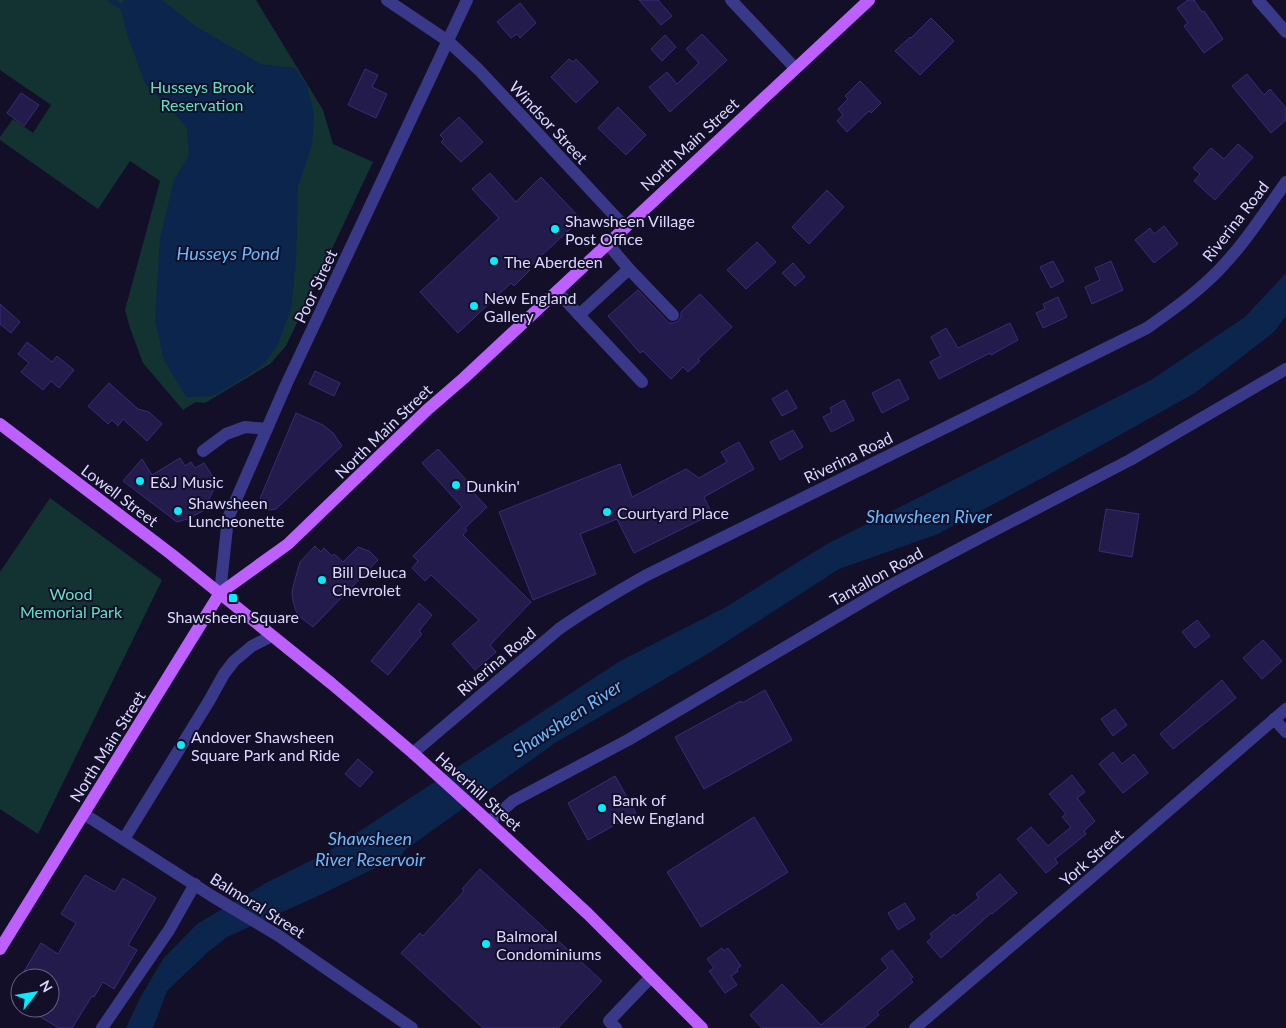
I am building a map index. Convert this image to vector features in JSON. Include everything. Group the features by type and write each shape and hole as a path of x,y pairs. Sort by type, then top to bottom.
{"main road":[{"name":"North Main Street","path":"0,949 220,593 288,544 427,410 868,0"},
{"name":"Lowell Street","path":"0,424 220,593"},
{"name":"Haverhill Street","path":"220,593 413,753 588,914 702,1028"}],"street":[{"name":"Windsor Street","path":"387,0 448,42 479,70 624,227"},
{"name":"Poor Street","path":"220,593 228,518 286,385 467,0"},
{"path":"731,0 795,68"},
{"path":"1258,0 1286,32"},
{"name":"Riverina Road","path":"413,753 541,643 590,607 654,572 1147,328 1180,304 1216,273 1245,238 1286,182"},
{"path":"607,244 673,315"},
{"path":"580,315 630,268"},
{"path":"557,291 642,382"},
{"name":"Tantallon Road","path":"489,822 513,801 628,740 889,586 1130,460 1286,369"},
{"path":"203,451 226,434 245,427 267,429"},
{"path":"124,839 224,674 234,661 252,646 272,636"},
{"name":"York Street","path":"915,1028 1286,709"},
{"path":"1274,719 1286,732"},
{"name":"Balmoral Street","path":"84,814 212,896 279,936 412,1028"},
{"path":"102,1028 169,930 195,884"},
{"path":"616,1028 609,1021 651,977"}],"green space":[{"name":"Husseys Brook Reservation","path":"0,0 256,0 323,110 333,144 373,162 286,346 270,364 205,403 196,402 183,410 143,363 125,310 160,181 130,161 98,209 0,140 0,137 13,119 33,133 51,105 0,70"},
{"name":"Wood Memorial Park","path":"50,498 162,580 38,834 0,809 0,572"}],"water":[{"name":"Husseys Pond","path":"124,0 162,0 195,26 261,64 295,68 307,86 314,113 312,145 298,187 296,261 291,309 276,348 263,365 212,396 186,397 164,360 155,320 160,238 174,180 189,155 187,129 145,83 127,34 120,6"},
{"name":"Shawsheen River","path":"1286,273 1286,316 1274,332 1195,393 938,534 839,569 709,653 555,743 405,850 402,855 227,937 208,952 167,991 153,1028 126,1028 140,998 163,959 197,924 266,883 326,853 620,661 726,607 827,544 1151,380 1245,317"}],"building":[{"path":"639,0 658,0 672,16 661,25"},
{"path":"1188,0 1194,0 1202,12 1204,11 1223,39 1204,53 1184,26 1188,23 1177,8"},
{"path":"520,3 536,23 520,38 517,34 511,38 497,22"},
{"path":"931,18 954,41 920,75 895,51"},
{"path":"702,34 727,60 670,112 649,87 667,72 677,84 699,63 686,49"},
{"path":"665,35 676,47 662,61 651,49"},
{"path":"569,59 573,62 576,59 598,82 576,103 551,77"},
{"path":"365,69 378,75 372,87 387,94 376,118 348,105"},
{"path":"1247,74 1264,95 1270,89 1286,108 1286,120 1271,133 1232,86"},
{"path":"860,81 881,103 871,113 869,111 847,132 837,121 843,115 838,109 848,99 845,96"},
{"path":"21,93 39,105 24,126 7,113"},
{"path":"618,107 646,135 626,155 598,128"},
{"path":"459,117 483,142 461,162 441,142 444,139 440,135"},
{"path":"1238,144 1253,157 1215,200 1194,181 1200,174 1193,168 1211,148 1224,159"},
{"name":"The Aberdeen","path":"490,173 516,202 541,177 581,219 528,268 530,270 514,286 511,283 458,333 420,292 499,218 472,189"},
{"path":"827,190 844,207 809,244 792,227"},
{"path":"1164,226 1178,244 1154,263 1135,240 1150,228 1154,234"},
{"path":"757,242 776,262 746,289 727,270"},
{"path":"1053,261 1064,281 1051,288 1040,267"},
{"path":"1111,261 1123,290 1092,304 1085,287 1100,280 1095,268"},
{"path":"793,263 805,277 795,286 782,273"},
{"path":"638,290 669,323 678,321 681,317 681,312 700,294 732,327 698,359 700,361 688,372 683,367 671,379 643,351 640,353 608,316"},
{"path":"1058,297 1067,317 1043,328 1036,313 1045,309 1043,304"},
{"path":"0,304 20,322 11,333 0,324"},
{"path":"1010,323 1018,340 939,379 930,362 941,356 931,337 946,328 958,348"},
{"path":"27,342 52,362 57,356 74,370 59,388 51,381 43,390 21,372 29,363 18,354"},
{"path":"315,371 340,383 334,396 309,384"},
{"path":"899,379 909,399 882,413 872,393"},
{"path":"109,383 138,409 149,412 162,424 147,441 123,419 118,426 112,420 108,424 88,406"},
{"path":"787,390 797,408 782,416 772,399"},
{"path":"844,400 854,420 831,432 823,417 832,412 830,408"},
{"path":"296,413 323,425 333,433 342,446 276,509 269,510 262,506 261,496"},
{"path":"793,430 803,447 780,460 770,442"},
{"name":"Courtyard Place","path":"739,442 754,469 704,497 712,514 634,553 617,519 580,534 596,574 533,600 499,512 620,464 632,497 686,469 699,478 727,462 721,452"},
{"path":"438,449 470,484 467,486 487,507 465,528 467,530 463,535 531,602 490,645 496,652 475,670 452,644 479,620 431,575 425,581 412,568 418,561 413,556 462,507 422,463"},
{"path":"180,458 185,466 191,462 195,468 204,463 217,483 203,511 177,522 123,481 142,459 152,475"},
{"path":"1106,509 1139,514 1132,557 1099,551"},
{"path":"315,546 321,552 324,548 332,556 334,554 343,562 358,547 369,551 378,560 313,627 299,616 296,611 292,592 300,562"},
{"path":"419,603 432,615 419,631 422,634 388,675 371,661"},
{"path":"1197,620 1210,636 1195,648 1182,632"},
{"path":"1263,640 1282,661 1262,679 1243,658"},
{"path":"1222,680 1236,698 1173,749 1160,734"},
{"path":"765,690 792,740 704,789 675,737"},
{"path":"1115,709 1127,725 1113,736 1101,719"},
{"path":"1113,752 1122,764 1134,754 1148,773 1123,793 1099,764"},
{"path":"358,759 373,772 360,787 345,774"},
{"path":"1072,775 1085,792 1077,798 1095,821 1084,831 1086,834 1055,859 1058,863 1046,873 1017,839 1031,827 1048,846 1071,827 1062,817 1066,814 1049,794"},
{"path":"615,776 636,813 588,840 568,803"},
{"path":"754,817 788,872 701,927 667,872"},
{"name":"Balmoral Condominiums","path":"480,869 602,981 558,1028 483,1028 401,953 420,933 423,936 464,891 462,889"},
{"path":"1000,874 1017,893 991,913 941,958 927,942 932,937 930,934 954,914 956,916 979,898 976,894"},
{"path":"85,875 115,892 123,878 156,898 128,945 137,950 114,989 103,982 72,1028 59,1028 42,1018 60,1018 60,968 26,968 41,943 58,954 76,923 61,914"},
{"path":"905,903 915,919 898,930 888,913"},
{"path":"722,948 724,951 728,948 741,966 731,976 737,985 725,993 709,971 714,968 707,959"},
{"path":"892,950 913,977 910,979 913,982 877,1012 879,1015 864,1028 762,1028 750,1015 782,984 821,1025 888,968 881,959"}],"waterway":[{"path":"111,0 120,6"}],"place":[{"name":"Shawsheen Village Post Office","path":"555,229"},
{"name":"The Aberdeen","path":"494,261"},
{"name":"New England Gallery","path":"474,306"},
{"name":"E&J Music","path":"140,481"},
{"name":"Dunkin'","path":"456,485"},
{"name":"Shawsheen Luncheonette","path":"178,511"},
{"name":"Courtyard Place","path":"607,512"},
{"name":"Bill Deluca Chevrolet","path":"322,580"},
{"name":"Shawsheen Square","path":"233,598"},
{"name":"Andover Shawsheen Square Park and Ride","path":"181,745"},
{"name":"Bank of New England","path":"602,808"},
{"name":"Balmoral Condominiums","path":"486,944"}],"water label":[{"name":"Shawsheen River Reservoir","path":"370,848"}]}
